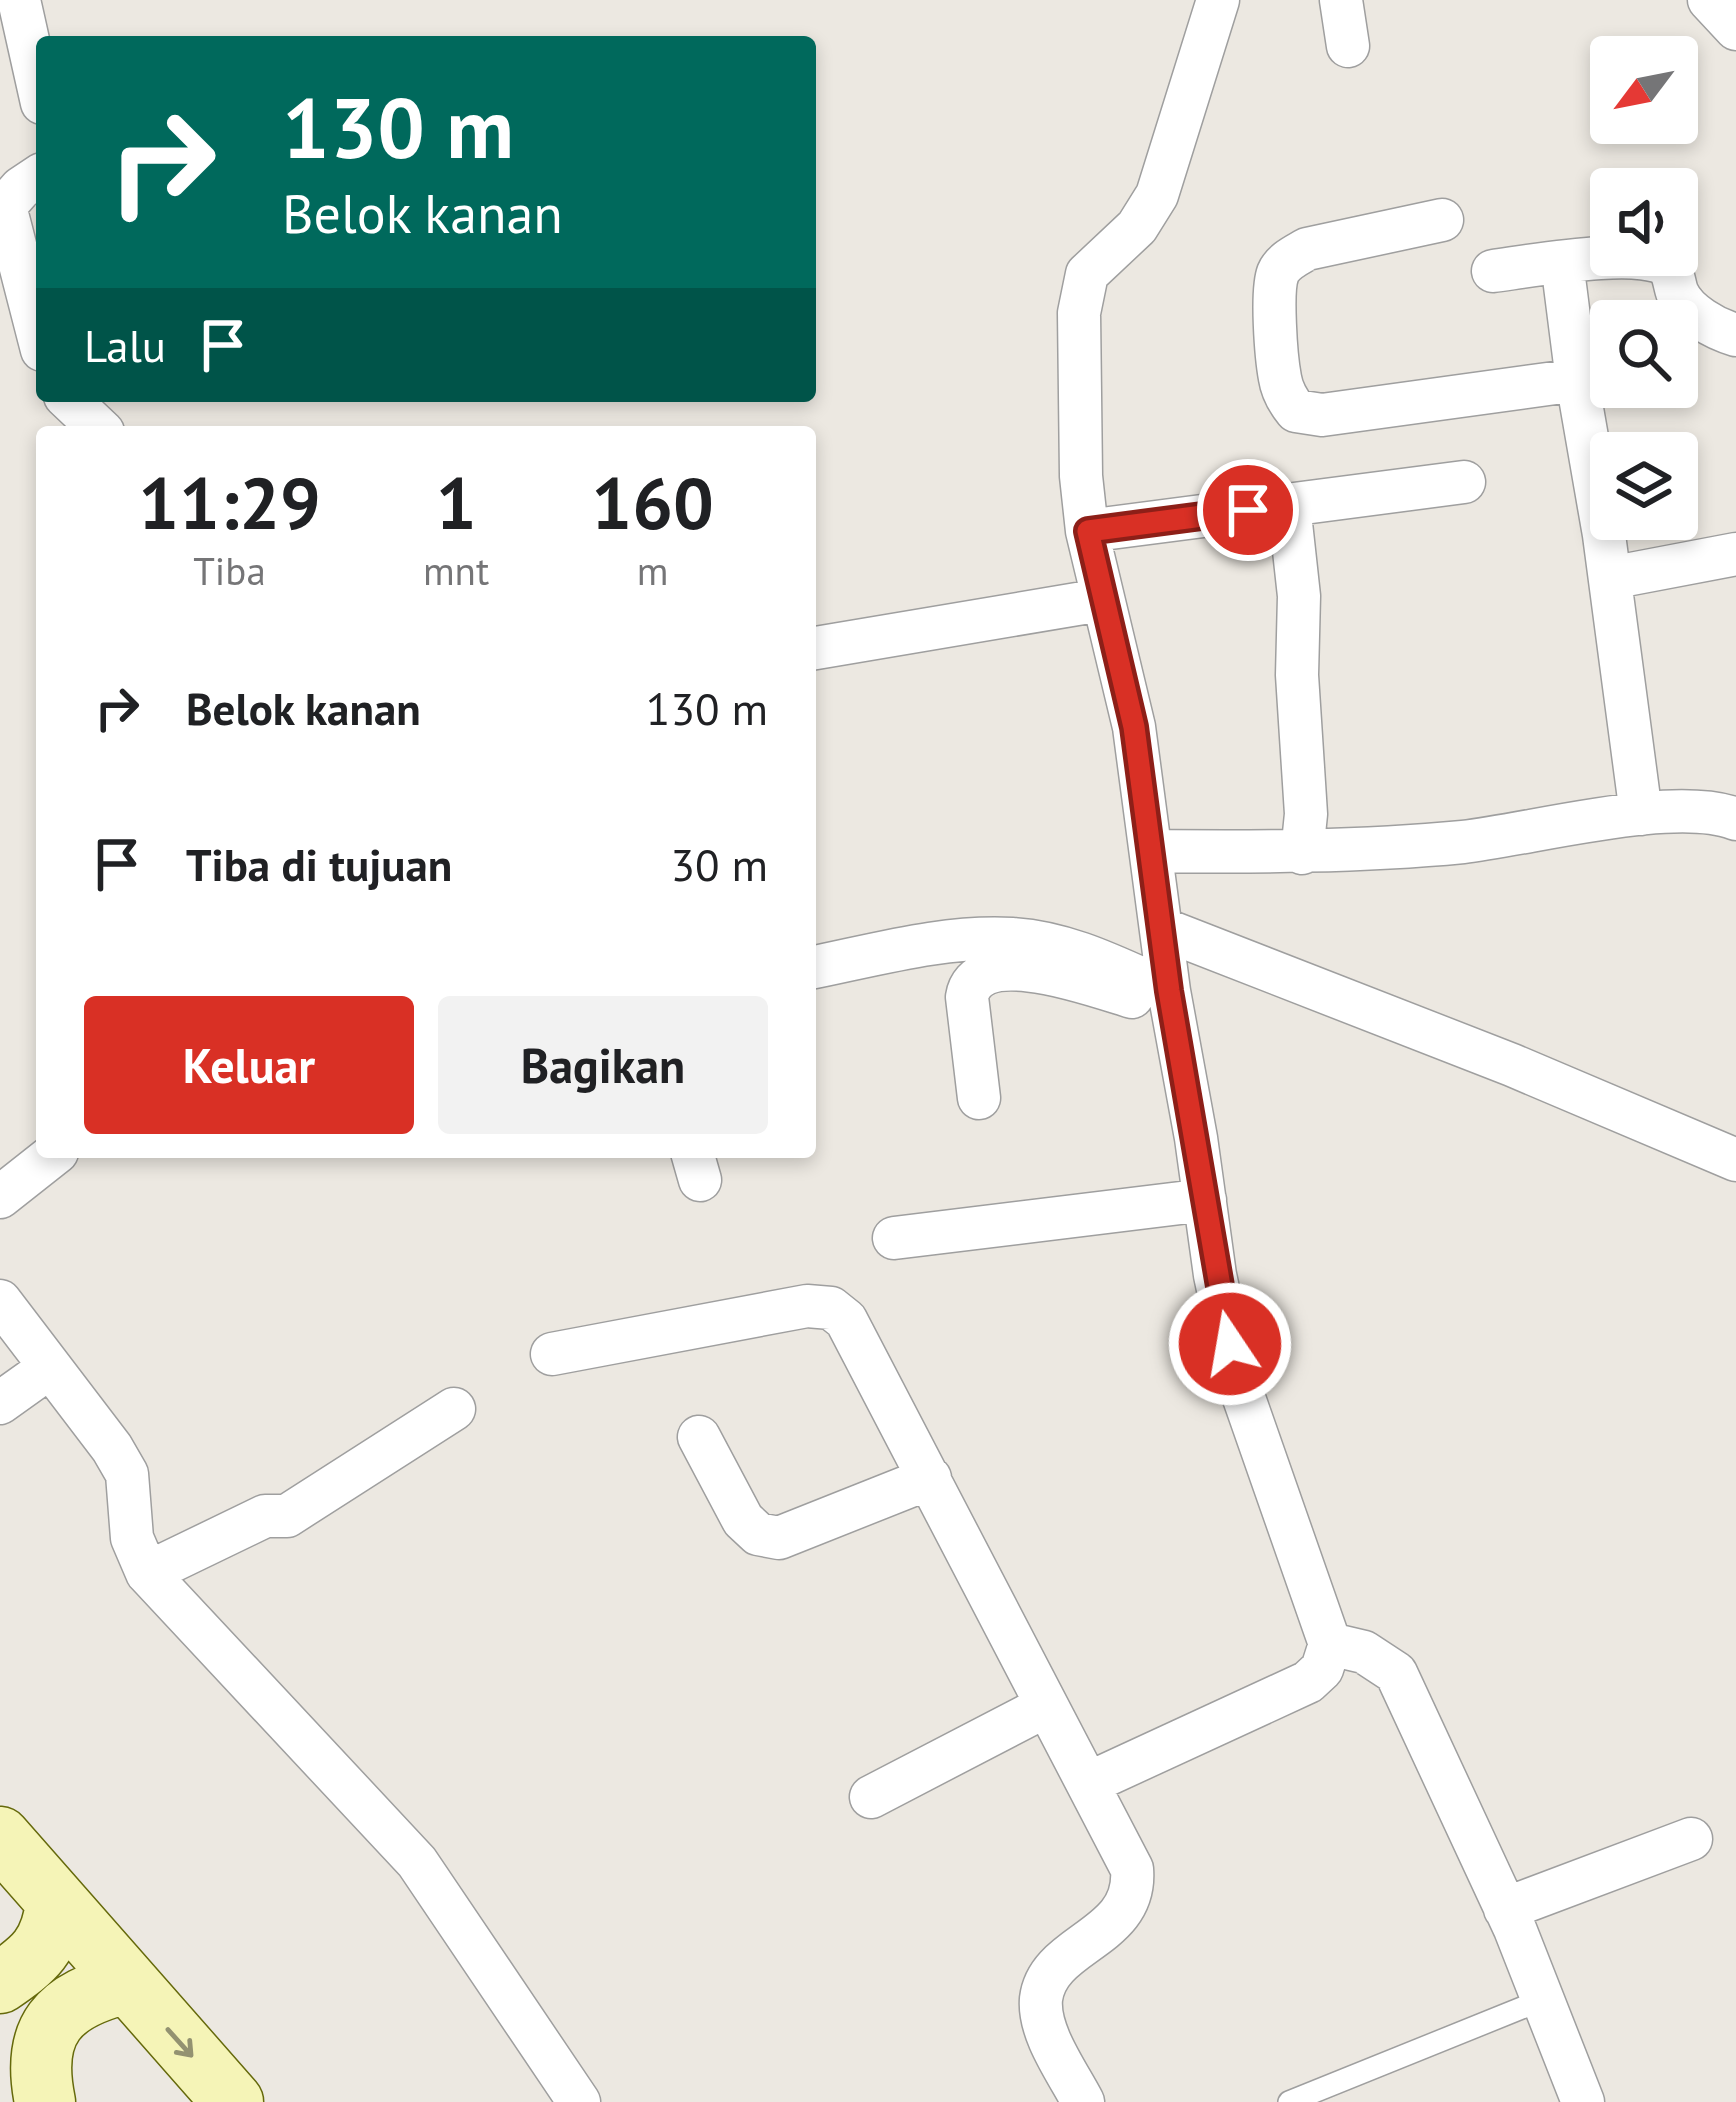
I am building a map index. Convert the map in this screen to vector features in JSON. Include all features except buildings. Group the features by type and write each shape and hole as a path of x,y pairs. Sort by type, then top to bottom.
{"main road":[{"path":"0,1837 53,1920 109,1988 233,2102"},
{"path":"0,1983 26,1965 53,1920"},
{"path":"32,2077 60,2015 109,1988"}],"street":[{"path":"19,0 36,76"},
{"path":"1089,1783 1308,1682 1322,1669 1330,1644 1237,1378 1167,968 1134,727 1101,600 1081,476 1079,313 1083,289 1095,263 1137,227 1157,194 1218,0"},
{"path":"1341,0 1348,46"},
{"path":"1709,0 1736,29"},
{"path":"36,178 5,206 36,327"},
{"path":"1442,220 1307,249 1290,258 1278,272 1280,377 1286,398 1297,411 1322,415 1577,380"},
{"path":"1493,271 1562,262 1660,261 1671,269 1678,297 1697,315 1736,335"},
{"path":"1562,262 1641,814"},
{"path":"71,402 97,426"},
{"path":"1088,531 1464,482"},
{"path":"1289,505 1299,596 1297,675 1306,814 1302,853"},
{"path":"1610,578 1736,554"},
{"path":"816,648 1101,600"},
{"path":"1151,851 1302,853 1465,842 1641,814 1720,812 1736,819"},
{"path":"816,967 974,939 1014,939 1167,968 1512,1065 1736,1160"},
{"path":"979,1098 968,997 970,983 978,974 1009,967 1167,968"},
{"path":"0,1196 49,1158"},
{"path":"894,1238 1204,1200"},
{"path":"0,1301 127,1474 132,1538 147,1573 417,1862 579,2102"},
{"path":"552,1354 807,1306 831,1308 846,1320 1132,1869 1127,1906 1050,1974 1041,2000 1048,2034 1083,2102"},
{"path":"0,1403 50,1368"},
{"path":"147,1573 265,1516 287,1516 454,1409"},
{"path":"699,1436 742,1520 758,1534 779,1538 930,1478"},
{"path":"1330,1644 1364,1652 1396,1673 1505,1909 1583,2102"},
{"path":"871,1796 1046,1706"},
{"path":"1505,1909 1690,1839"}],"lane":[{"path":"1288,2102 1544,1999"}],"route":[{"path":"1230,1344 1169,991 1134,727 1088,531 1248,510"}]}
